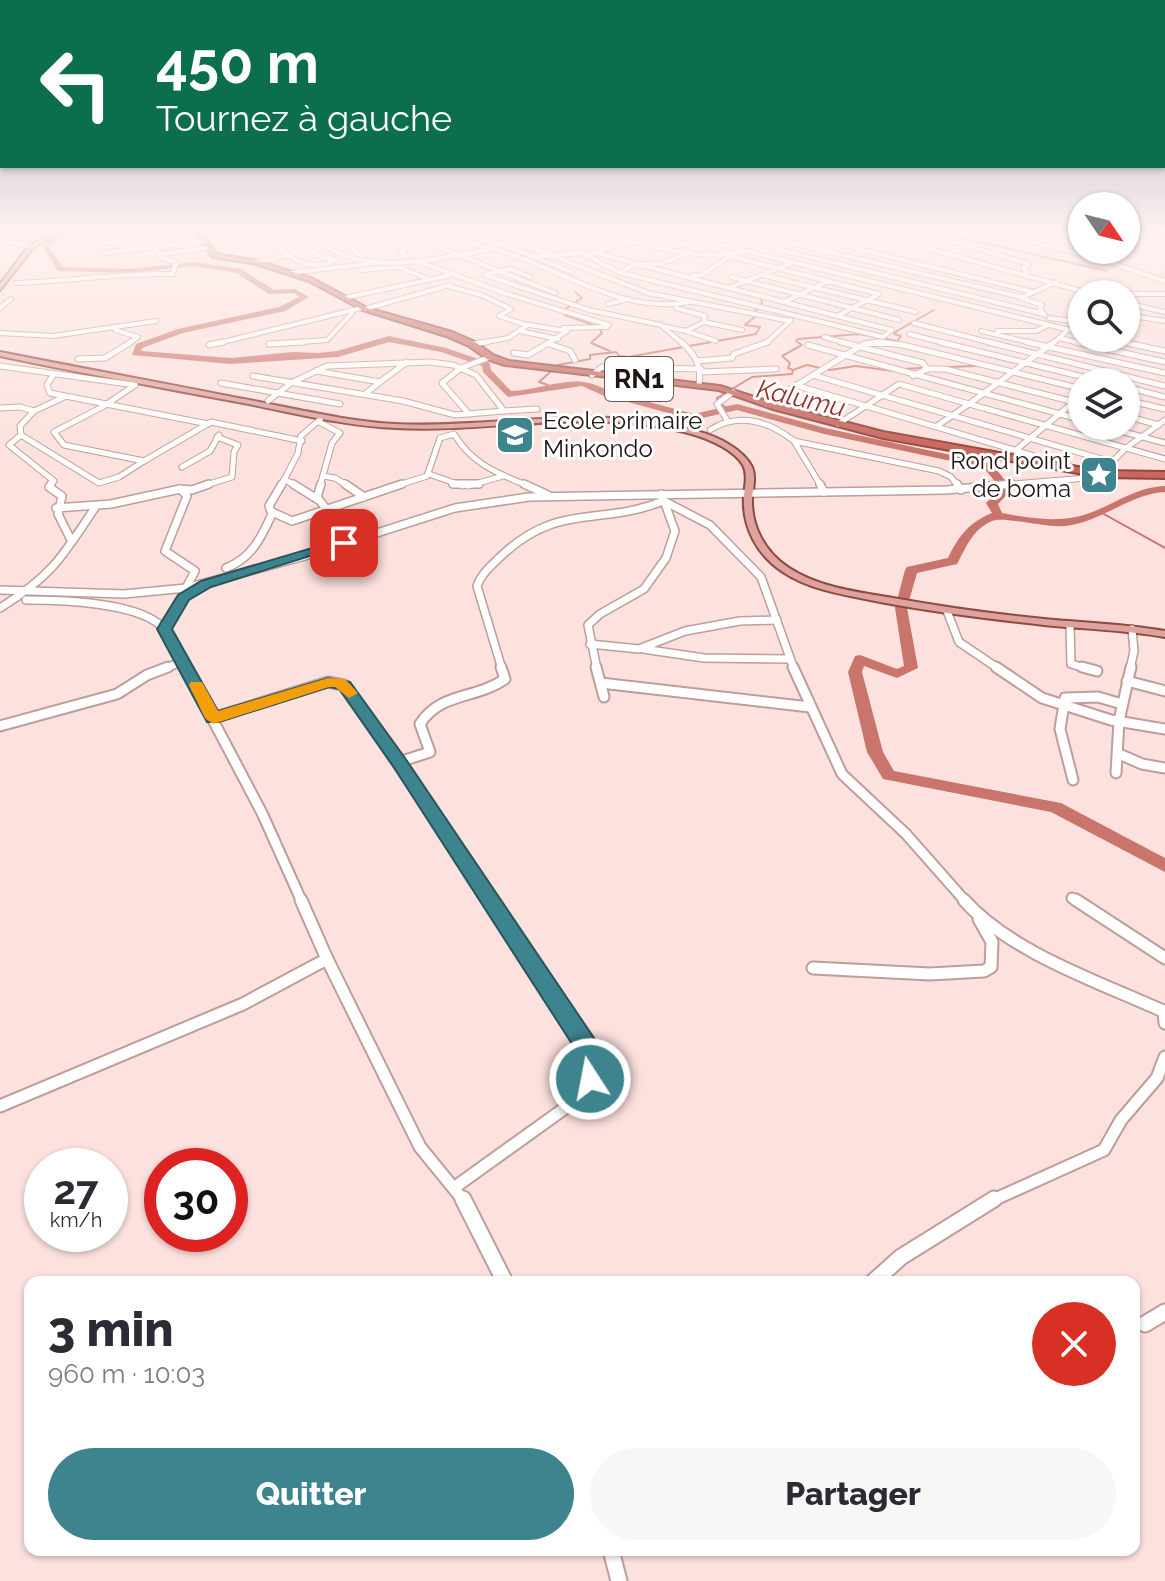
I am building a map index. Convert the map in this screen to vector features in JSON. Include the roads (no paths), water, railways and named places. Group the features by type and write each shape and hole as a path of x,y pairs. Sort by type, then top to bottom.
{"highway":[{"name":"RN1","path":"356,305 434,329 472,344 490,357 549,370 699,385 838,424 1092,474 1165,475"}],"main road":[{"path":"0,354 321,418 391,426 449,427 554,418 664,425 701,435 730,449 748,467 748,505 756,538 768,556 785,571 841,591 993,619 1165,634"}],"street":[{"path":"209,345 379,305"},
{"path":"505,305 511,309 499,316 528,325 567,331 528,355 514,353"},
{"path":"543,305 609,325 559,329"},
{"path":"572,305 711,337 716,341"},
{"path":"661,305 705,316 704,322"},
{"path":"676,308 683,305"},
{"path":"703,305 882,337 892,331 792,305"},
{"path":"747,305 792,319"},
{"path":"839,305 899,320"},
{"path":"837,316 859,305"},
{"path":"883,305 916,312"},
{"path":"905,310 915,305"},
{"path":"971,305 1068,321"},
{"path":"937,426 1027,364 1068,330 1047,319 994,305"},
{"path":"1041,305 1047,319"},
{"path":"1140,306 1165,312"},
{"path":"698,361 732,358 734,354 762,347 777,337 802,308"},
{"path":"269,344 327,340 352,313 351,310"},
{"path":"878,326 885,316"},
{"path":"1140,317 1165,321"},
{"path":"943,355 981,331 1036,331 1047,319"},
{"path":"0,333 41,337 156,321"},
{"path":"686,331 704,322 742,330"},
{"path":"914,323 1093,368"},
{"path":"472,344 502,339 528,325"},
{"path":"661,325 688,346 698,361 701,370 699,385"},
{"path":"90,351 78,359 95,361 113,357 138,337 112,329"},
{"path":"520,331 558,339"},
{"path":"981,331 1165,373"},
{"path":"909,334 1068,374"},
{"path":"824,337 927,367 1068,401"},
{"path":"1059,338 1165,362"},
{"path":"766,404 849,357 864,344 878,342 1068,385"},
{"path":"1140,346 1162,350 1165,343"},
{"path":"549,344 570,351 575,360"},
{"path":"808,345 1068,416"},
{"path":"1120,368 1145,347"},
{"path":"469,414 442,383 461,368 490,357"},
{"path":"365,394 407,362"},
{"path":"268,401 291,383 315,371 340,364 439,362 461,368 482,380 504,411"},
{"path":"0,366 135,385 54,432 63,445 144,461"},
{"path":"592,375 602,367 776,369"},
{"path":"838,424 927,367"},
{"path":"315,371 380,382"},
{"path":"53,375 47,385 48,392 208,424"},
{"path":"253,376 365,394 455,415 537,409"},
{"path":"816,376 1112,462"},
{"path":"958,386 972,376"},
{"path":"1140,380 1165,386"},
{"path":"221,383 340,404"},
{"path":"899,384 1163,456"},
{"path":"798,386 1016,450 1044,459 1045,464"},
{"path":"723,414 719,401 729,391"},
{"path":"1140,391 1165,397"},
{"path":"1149,393 1149,397 1159,401 1163,409"},
{"path":"56,508 63,497 50,489 54,481 9,445 21,435 22,422 34,411 64,397"},
{"path":"1140,403 1163,409"},
{"path":"1016,450 1068,406"},
{"path":"0,408 20,407 34,411"},
{"path":"710,430 723,414"},
{"path":"723,414 787,435 794,441 824,492"},
{"path":"317,499 332,443 340,433 321,418 301,436 302,441 269,506 272,512 290,522 429,474 460,489 472,488 503,476"},
{"path":"1140,418 1162,422"},
{"path":"21,435 99,483 119,477 211,422 302,441"},
{"path":"2,607 26,595 44,592 124,594 206,584 455,508 550,496 662,499 749,493 961,490 1092,474 1162,422"},
{"path":"182,467 210,451 217,437 233,427"},
{"path":"429,474 440,438 454,434 466,454 484,467 550,496"},
{"path":"56,508 96,506 187,491 232,477 234,452 238,445 217,437"},
{"path":"1141,437 1165,443"},
{"path":"794,441 939,471 951,477 961,490"},
{"path":"63,460 80,449"},
{"path":"323,476 335,478 364,497"},
{"path":"284,479 317,499 327,510"},
{"path":"186,588 196,571 167,554 165,548 187,491"},
{"path":"662,499 710,525 767,586 790,659 810,707 848,781 906,834 973,910 989,933 995,953 991,967 984,971 930,974 813,968"},
{"path":"604,697 587,630 589,623 598,614 644,590 665,563 674,536 675,518 662,499"},
{"path":"399,762 430,752 420,724 425,714 460,695 496,686 505,679 506,673 477,586 480,577 539,527 564,519 643,509 662,499"},
{"path":"26,595 57,565 96,506"},
{"path":"56,508 71,540"},
{"path":"226,568 247,558 261,541 272,512"},
{"path":"165,629 174,619 183,598 206,584"},
{"path":"0,590 137,613 156,620 165,629 262,813 327,959 420,1147 434,1168 455,1187 502,1276"},
{"path":"947,611 959,642 1037,696 1061,706 1119,721 1165,729"},
{"path":"639,649 685,631 740,621 777,620"},
{"path":"1070,625 1071,664 1097,671"},
{"path":"1116,773 1119,721 1134,650 1132,629"},
{"path":"590,644 704,658 790,659"},
{"path":"0,726 117,694 147,675 184,661"},
{"path":"1127,681 1165,691"},
{"path":"213,718 328,682 339,683 399,762 589,1052 589,1084 579,1098 455,1187"},
{"path":"601,683 810,707"},
{"path":"1073,780 1060,742 1061,706 1068,696 1077,699 1098,697 1122,704"},
{"path":"1119,754 1142,764 1165,768"},
{"path":"1072,898 1165,958"},
{"path":"973,910 1027,948 1165,1015"},
{"path":"0,1106 243,1004 327,959"},
{"path":"880,1276 901,1257 998,1196 1104,1150 1121,1120 1157,1078 1165,1057"},
{"path":"1145,1324 1165,1312"},
{"path":"613,1556 619,1581"}],"waterway":[{"name":"Kalumu","path":"290,305 181,331 139,346 135,353 231,361 338,354 389,339 443,350 487,365 486,370 508,394 582,383 605,393 694,417 737,407 824,431 988,466 1007,489 992,503 998,515"},
{"path":"564,310 572,305"},
{"path":"548,385 539,382 558,365 590,359 590,355 616,352 619,356 628,357 756,334 760,327 745,325 757,315 755,311 762,305"},
{"path":"793,370 788,368 790,363 782,356 802,345 796,341 798,339 859,334 897,341 901,336 894,334 897,331 934,310"},
{"path":"568,313 565,315 599,327 602,333 591,343 610,351"},
{"path":"793,370 807,365 830,370 856,366 893,371"},
{"path":"948,367 976,366"},
{"path":"904,369 936,367"},
{"path":"727,408 717,402 717,398 752,377 792,374 793,370"},
{"path":"998,515 1033,522 1067,522 1100,513 1135,495 1165,489"},
{"path":"1102,513 1165,548"},
{"name":"Kalumu","path":"998,515 981,522 970,532 953,561 911,570 901,608 911,668 897,674 860,659 855,672 875,752 889,775 1055,807 1165,866"}],"place":[{"name":"Ecole primaire Minkondo","path":"515,435"},
{"name":"Rond point de boma","path":"1099,475"}]}
